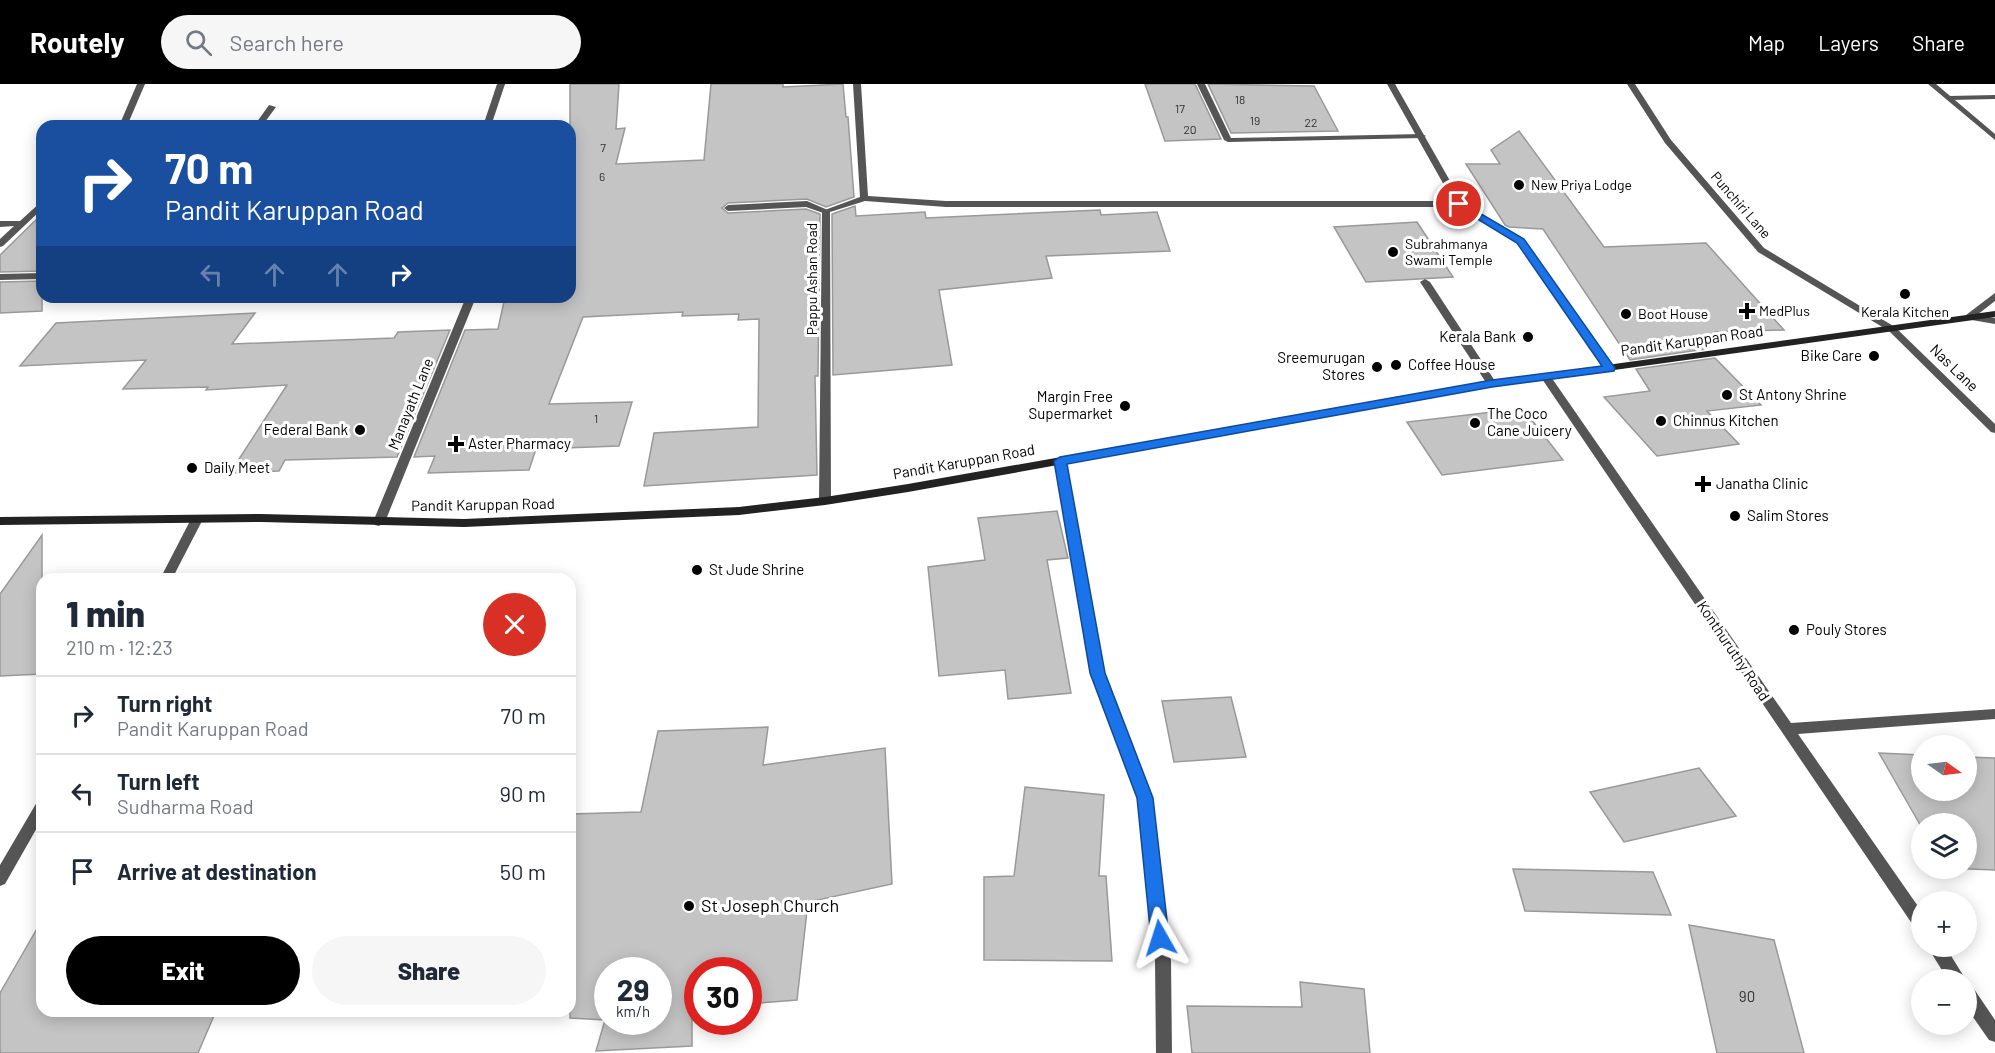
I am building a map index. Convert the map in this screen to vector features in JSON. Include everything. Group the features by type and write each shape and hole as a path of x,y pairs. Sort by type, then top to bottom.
{"main road":[{"name":"Pandit Karuppan Road","path":"0,521 197,519 464,523 739,511 825,501 1492,384 1995,314"}],"street":[{"path":"126,120 141,84"},
{"path":"489,120 501,84"},
{"path":"857,84 864,198 946,204 1459,204"},
{"path":"1201,84 1228,140 1422,136"},
{"path":"1391,84 1459,204 1521,241 1610,368"},
{"name":"Punchiri Lane","path":"1631,84 1668,141 1761,250 1892,329"},
{"path":"1932,84 1995,138"},
{"path":"1949,98 1995,97"},
{"path":"262,120 272,107"},
{"name":"Pappu Ashan Road","path":"825,501 826,211 864,198"},
{"path":"728,208 807,204 826,211"},
{"path":"0,244 36,210"},
{"path":"0,224 23,223"},
{"path":"0,277 36,276"},
{"path":"1425,282 1492,384"},
{"path":"1969,317 1995,296"},
{"name":"Manayath Lane","path":"379,522 469,303"},
{"path":"1969,317 1995,321"},
{"name":"Nas Lane","path":"1892,329 1995,429"},
{"name":"Konthuruthy Road","path":"1545,376 1911,910"},
{"path":"1060,461 1098,673 1145,798 1163,961 1164,1053"},
{"path":"169,573 197,519"},
{"path":"1786,729 1995,714"},
{"path":"0,879 36,816"},
{"path":"1977,1008 1995,1034"}],"building":[{"path":"570,84 619,84 616,129 625,128 616,164 704,160 711,84 783,84 783,87 843,84 854,197 826,207 807,199 728,203 722,208 728,213 806,209 820,214 818,376 815,376 817,475 644,486 654,433 758,427 759,319 738,320 739,314 682,316 683,312 583,317 549,404 632,402 619,446 536,449 529,470 428,473 435,456 414,457 465,330 498,329 504,303 576,303 576,120 570,120"},
{"path":"1145,84 1195,84 1221,139 1165,141"},
{"path":"1208,84 1314,86 1338,131 1231,133"},
{"path":"1519,131 1604,247 1706,243 1784,330 1715,332 1717,335 1693,336 1706,349 1630,360 1543,229 1505,225 1466,164 1500,164 1491,150"},
{"path":"855,206 856,216 925,212 926,218 1100,210 1101,215 1157,212 1170,251 1046,256 1052,278 939,290 952,365 833,375 832,214"},
{"path":"36,220 36,271 0,272 0,255"},
{"name":"Subrahmanya Swami Temple","path":"1417,222 1453,277 1366,282 1334,227"},
{"path":"36,281 36,303 42,303 42,311 0,313 0,282"},
{"path":"255,313 232,344 394,338 398,332 450,330 397,457 285,460 279,471 230,473 287,385 206,390 208,387 123,389 146,360 20,366 56,323"},
{"path":"1715,358 1761,405 1707,411 1739,444 1657,456 1604,397 1650,391 1636,369"},
{"path":"1501,411 1531,419 1563,460 1442,475 1407,422"},
{"path":"1057,511 1068,558 1047,560 1071,693 1008,699 1005,670 939,676 928,567 985,560 978,518"},
{"path":"42,535 42,573 36,573 36,674 0,676 0,594"},
{"path":"1231,697 1246,757 1174,762 1162,701"},
{"name":"St Joseph Church","path":"768,727 763,765 885,748 892,884 808,902 797,1000 762,1003 762,957 684,957 684,1035 692,1035 692,1046 596,1051 601,1035 672,1035 672,957 594,957 594,1019 570,1018 576,1017 576,814 641,812 658,731"},
{"path":"1879,753 1911,754 1911,801 1977,801 1977,757 1995,758 1995,870 1977,869 1977,813 1913,813"},
{"path":"1699,768 1736,816 1624,842 1590,792"},
{"path":"1025,787 1104,795 1099,876 1106,876 1112,961 984,960 984,877 1014,876"},
{"path":"1513,869 1653,872 1671,915 1525,911"},
{"path":"1689,925 1774,940 1804,1053 1717,1053"},
{"path":"36,930 36,1017 213,1017 198,1053 0,1053 0,993"},
{"path":"1300,982 1364,989 1370,1053 1192,1053 1187,1006 1302,1007"}],"place":[{"name":"New Priya Lodge","path":"1519,185"},
{"name":"Subrahmanya Swami Temple","path":"1393,252"},
{"name":"Kerala Kitchen","path":"1905,294"},
{"name":"MedPlus","path":"1747,311"},
{"name":"Boot House","path":"1626,314"},
{"name":"Kerala Bank","path":"1528,337"},
{"name":"Bike Care","path":"1874,356"},
{"name":"Coffee House","path":"1396,365"},
{"name":"Sreemurugan Stores","path":"1377,367"},
{"name":"St Antony Shrine","path":"1727,395"},
{"name":"Margin Free Supermarket","path":"1125,406"},
{"name":"Chinnus Kitchen","path":"1661,421"},
{"name":"The Coco Cane Juicery","path":"1475,423"},
{"name":"Federal Bank","path":"360,430"},
{"name":"Aster Pharmacy","path":"456,444"},
{"name":"Daily Meet","path":"192,468"},
{"name":"Janatha Clinic","path":"1703,484"},
{"name":"Salim Stores","path":"1735,516"},
{"name":"St Jude Shrine","path":"697,570"},
{"name":"Pouly Stores","path":"1794,630"},
{"name":"St Joseph Church","path":"689,906"}],"route":[{"path":"1160,938 1145,798 1098,673 1060,461 1492,384 1610,368 1521,241 1459,204"}]}
